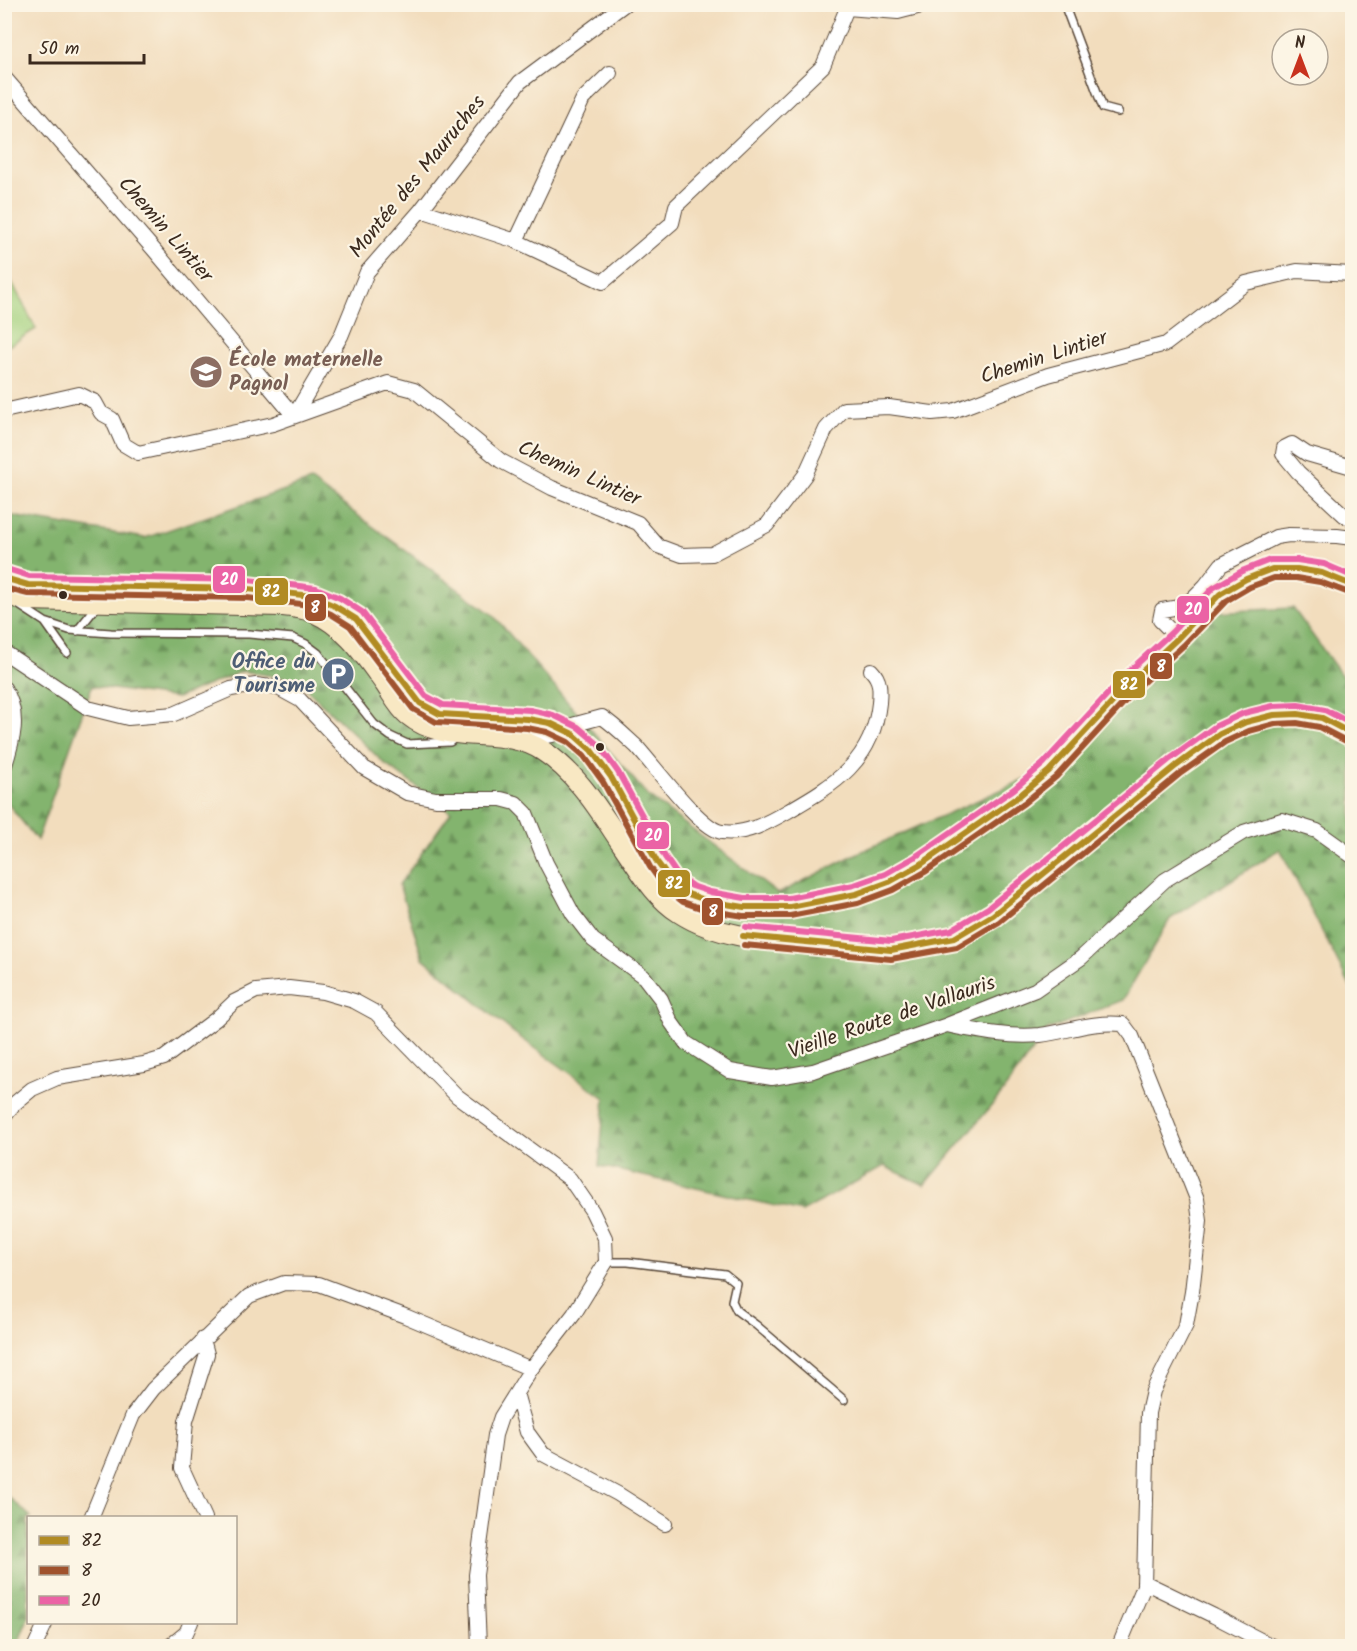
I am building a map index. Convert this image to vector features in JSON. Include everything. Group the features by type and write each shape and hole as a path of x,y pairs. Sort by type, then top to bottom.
{"main road":[{"path":"4,578 28,585 248,588 312,596 335,606 356,619 420,703 440,714 528,719 550,723 573,734 591,750 611,777 657,862 672,882 688,894 708,901 744,907 790,907 856,894 889,882 921,865 987,820 1049,771 1134,679 1220,594 1246,579 1272,569 1297,569 1322,573 1353,585"},
{"path":"4,595 26,600 282,606 310,611 331,621 347,635 406,714 427,727 459,734 501,736 521,740 541,749 581,784 655,892 678,912 711,928 747,937 891,950 954,938 993,915 1176,766 1220,734 1246,722 1274,715 1298,714 1322,718 1353,734"}],"street":[{"name":"Montée des Mauruches","path":"294,416 341,336 367,272 421,210 520,82 625,4"},
{"path":"421,210 516,241 603,282 672,223 675,206 823,66 845,6 898,12 929,4"},
{"path":"516,241 583,99 610,73"},
{"name":"Chemin Lintier","path":"4,77 155,250 294,416 388,383 414,390 501,461 552,488 638,523 658,546 682,555 712,554 767,525 805,475 826,429 844,409 889,407 932,413 952,411 1048,375 1166,344 1246,283 1297,271 1353,274"},
{"path":"4,411 79,394 95,402 101,412 112,419 123,444 138,453 273,424 294,416"},
{"path":"1353,467 1307,454 1292,444 1284,448 1283,454 1298,472 1344,515 1353,519"},
{"path":"1178,638 1160,620 1162,610 1185,606 1205,586 1221,565 1276,537 1289,534 1353,538"},
{"name":"Vieille Route de Vallauris","path":"4,652 88,708 128,718 174,714 231,689 256,685 278,688 300,700 364,768 407,793 436,799 501,799 516,803 526,813 546,863 573,914 593,940 644,977 661,999 670,1022 686,1043 730,1071 772,1078 813,1071 947,1025 1035,990 1081,958 1166,880 1244,832 1282,820 1317,831 1353,856"},
{"path":"521,740 552,735 561,728 602,717 637,747 678,795 709,826 720,832 742,832 765,824 828,788 848,771 862,753 873,732 880,688 878,677 871,670"},
{"path":"4,688 14,706 15,724 13,741 4,768"},
{"path":"4,1116 32,1089 57,1078 144,1064 164,1058 216,1019 234,1002 256,991 289,988 323,992 354,1001 376,1013 456,1096 570,1179 592,1211 605,1238 606,1262 574,1314 531,1369 501,1417 495,1435 476,1575 479,1647"},
{"path":"947,1025 988,1033 1038,1035 1103,1022 1122,1024 1132,1036 1197,1199 1200,1221 1186,1325 1154,1391 1148,1413 1144,1582 1119,1647"},
{"path":"92,1516 133,1415 153,1389 249,1296 284,1283 319,1284 405,1316 531,1369"},
{"path":"203,1339 207,1354 186,1421 182,1468 204,1516"},
{"path":"516,1393 527,1432 543,1454 618,1494 665,1524"},
{"path":"1144,1582 1272,1647"},
{"path":"35,1647 46,1624"},
{"path":"170,1647 186,1633 190,1624"}],"lane":[{"path":"1064,4 1103,108 1118,112"},
{"path":"4,595 45,622 77,631 249,634 293,638 318,653 374,724 390,736 407,744 450,742 459,734"},
{"path":"77,631 99,603"},
{"path":"45,622 67,653"},
{"path":"606,1262 628,1262 725,1274 736,1283 732,1301 737,1311 844,1400"}],"green space":[{"path":"5,269 36,329 4,348"},
{"path":"311,481 493,615 648,796 778,894 856,854 1035,775 1212,612 1293,608 1352,690 1352,990 1280,849 1170,919 1123,1000 1047,1030 1002,1093 925,1185 884,1166 802,1212 599,1166 605,1098 514,1033 423,958 399,885 451,812 384,763 297,680 243,671 177,698 92,686 37,840 8,804 5,806 5,515 145,538"},
{"path":"5,1494 30,1516 27,1516 27,1621 17,1646 5,1646"}],"transit line":[{"name":"20","path":"7,569 29,576 248,580 316,588 340,598 362,612 426,696 443,705 530,710 553,715 578,727 598,744 618,772 678,876 692,886 710,892 745,898 789,898 854,885 885,874 915,857 1014,789 1043,764 1127,673 1172,632 1213,588 1242,571 1270,560 1297,560 1324,564 1352,576"},
{"name":"82","path":"4,578 28,585 248,589 312,596 335,606 356,619 420,703 440,714 528,719 550,723 573,734 591,750 611,777 657,862 672,882 688,894 708,901 744,907 790,907 856,894 889,882 920,865 1019,796 1049,771 1134,679 1220,594 1246,579 1272,569 1297,569 1322,573 1352,585"},
{"name":"8","path":"4,588 28,594 247,598 310,605 331,614 350,626 413,709 436,722 527,728 547,732 568,742 584,756 603,782 650,867 665,888 683,902 706,910 743,916 790,916 858,903 893,890 925,872 1024,803 1056,777 1140,685 1184,645 1226,601 1250,587 1274,578 1296,578 1320,582 1349,593"},
{"name":"20","path":"746,927 891,941 951,930 988,908 1170,759 1216,726 1244,713 1273,706 1298,705 1325,710 1352,724"},
{"name":"82","path":"743,936 891,950 954,938 993,915 1176,766 1220,734 1246,722 1274,715 1298,714 1322,718 1352,734"},
{"name":"8","path":"744,945 891,959 957,947 999,922 1181,773 1225,742 1249,731 1275,724 1297,723 1319,727 1348,742"}],"place":[{"name":"École maternelle Pagnol","path":"206,372"},
{"name":"Office du Tourisme","path":"338,674"}]}
